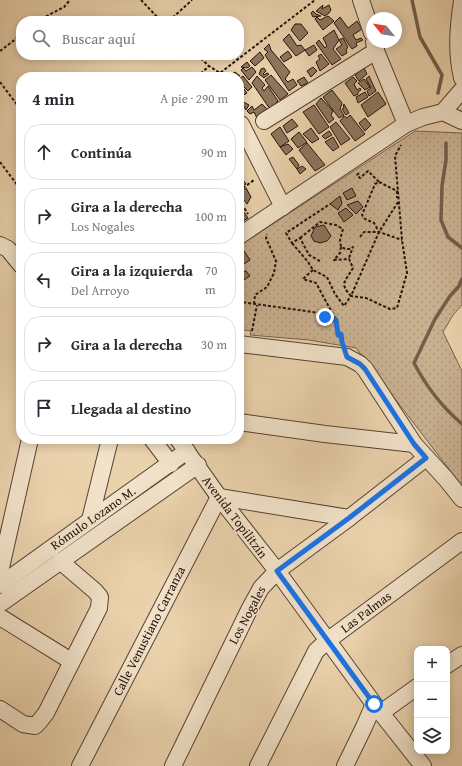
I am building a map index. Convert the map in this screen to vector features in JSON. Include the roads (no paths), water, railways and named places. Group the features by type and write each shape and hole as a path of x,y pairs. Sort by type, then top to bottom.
{"street":[{"path":"361,0 366,15"},
{"path":"462,1 458,50 462,78"},
{"path":"264,121 374,48"},
{"path":"375,48 406,124"},
{"path":"244,233 406,124 423,117 443,112 462,90"},
{"path":"443,112 462,121"},
{"path":"244,130 283,207"},
{"path":"0,245 8,249 16,259"},
{"path":"244,345 347,357 360,364 365,369 414,444 462,499"},
{"path":"244,423 414,444"},
{"path":"0,572 5,526 29,444"},
{"path":"90,520 109,444"},
{"path":"156,444 171,464"},
{"name":"Rómulo Lozano M.","path":"0,585 171,464 182,445"},
{"name":"Avenida Topilitzín","path":"182,445 198,465 219,497 277,571 378,708 423,766"},
{"name":"Los Nogales","path":"172,766 257,594 265,582 277,571 349,518 426,458"},
{"path":"0,604 198,465"},
{"path":"219,497 349,518"},
{"name":"Calle Venustiano Carranza","path":"80,766 219,497"},
{"name":"Las Palmas","path":"258,766 316,651 462,541"},
{"path":"0,709 23,724 35,726 39,722 46,713 98,608 100,597 91,587 60,561"},
{"path":"0,617 71,661"},
{"path":"450,663 462,654"},
{"path":"345,766 364,727 378,708 414,689"}],"waterway":[{"path":"412,0 420,37 442,75 438,93"},
{"path":"446,143 446,160 442,186 441,220 448,237 462,248"},
{"path":"462,279 459,286 450,296 435,319 414,363 435,396 462,424"}]}
